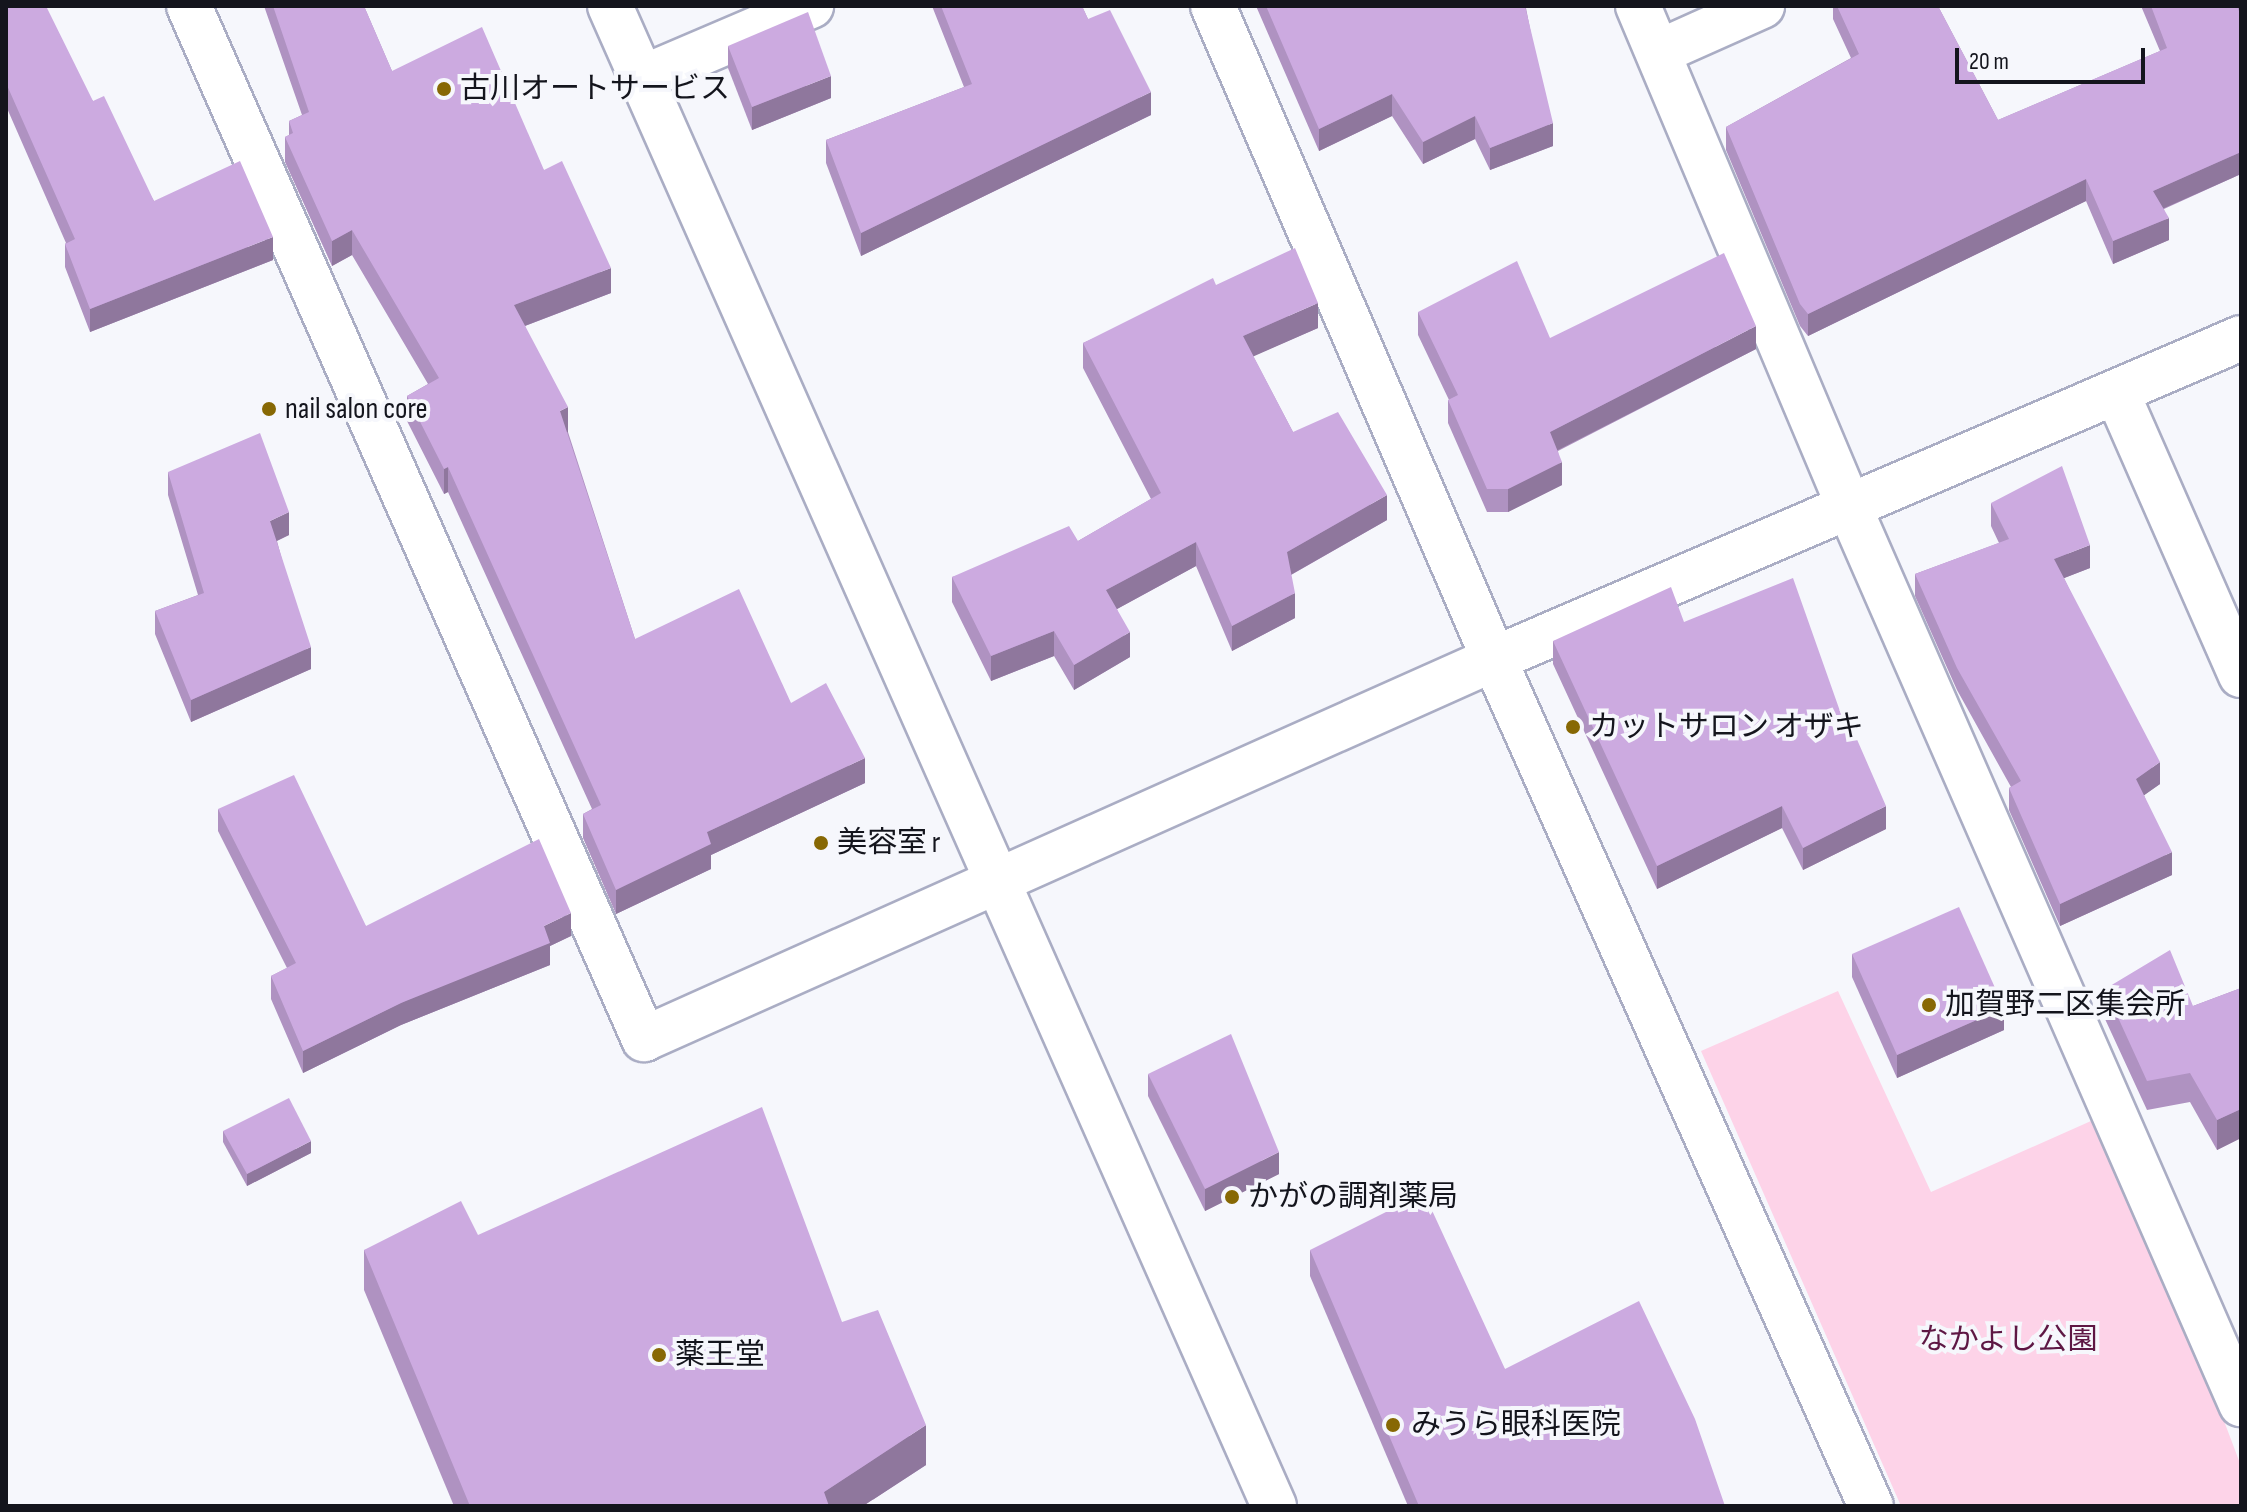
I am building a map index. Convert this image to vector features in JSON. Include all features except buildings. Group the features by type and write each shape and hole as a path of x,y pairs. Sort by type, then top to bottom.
{"street":[{"path":"189,6 644,1039 1494,659 1850,509 2241,338"},
{"path":"610,6 1001,882 1274,1506"},
{"path":"642,78 811,6"},
{"path":"1213,6 1494,659 1871,1506"},
{"path":"1638,6 1850,509 2240,1400"},
{"path":"1659,52 1762,6"},
{"path":"2117,393 2241,675"}],"green space":[{"name":"なかよし公園","path":"1838,991 1931,1192 2091,1121 2218,1405 2241,1466 2241,1506 1901,1506 1701,1051"}],"place":[{"name":"古川オートサービス","path":"444,89"},
{"name":"nail salon core","path":"269,409"},
{"name":"カットサロン オザキ","path":"1573,727"},
{"name":"美容室 r","path":"821,843"},
{"name":"加賀野二区集会所","path":"1929,1005"},
{"name":"かがの調剤薬局","path":"1232,1197"},
{"name":"薬王堂","path":"659,1355"},
{"name":"みうら眼科医院","path":"1393,1425"}]}
